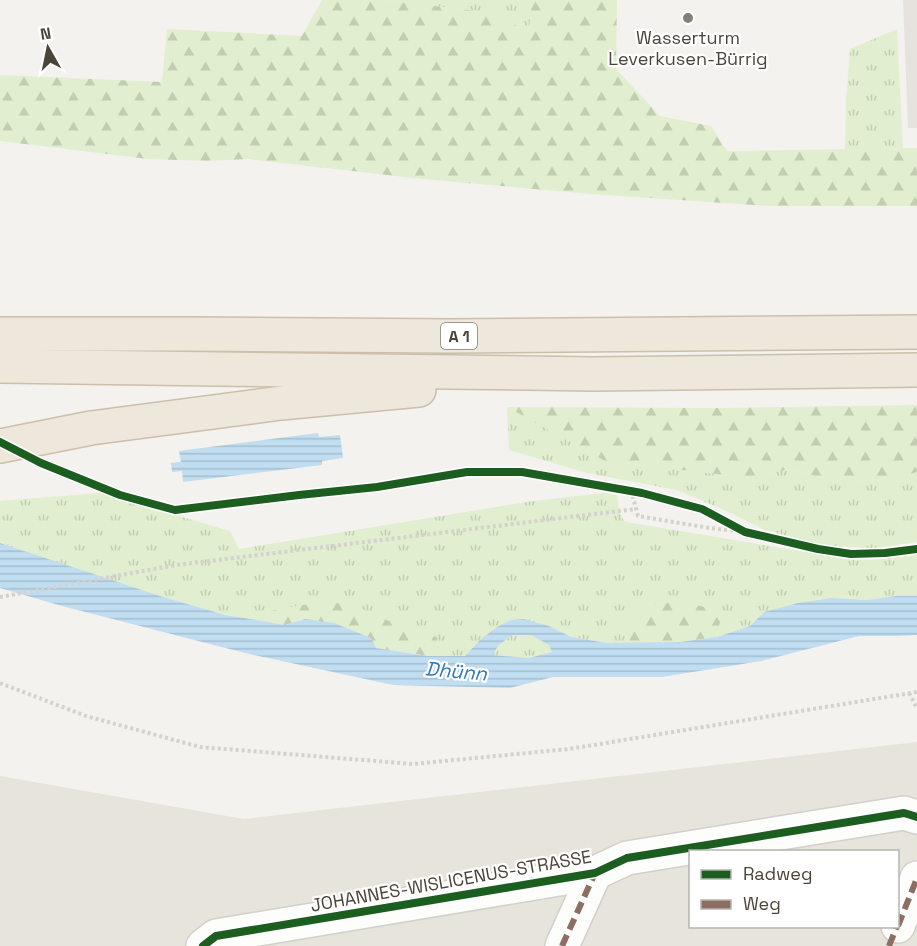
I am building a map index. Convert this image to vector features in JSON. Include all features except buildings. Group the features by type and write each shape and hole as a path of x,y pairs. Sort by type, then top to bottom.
{"highway":[{"name":"A 1","path":"0,334 452,336 917,332"},
{"name":"A 1","path":"0,366 594,374 917,370"},
{"path":"0,446 91,428 282,403 594,374"}],"street":[{"name":"JOHANNES-WISLICENUS-STRASSE","path":"203,946 216,936 595,873 627,858 904,813 917,817"},
{"path":"562,946 595,873"},
{"path":"899,921 917,878"},
{"path":"889,946 896,928"}],"path":[{"path":"631,490 638,516 745,532"},
{"path":"0,597 153,569 261,554 636,509"},
{"path":"0,683 86,716 200,747 413,764 569,749 917,692"},
{"path":"909,693 917,708"}],"shaded area":[{"path":"903,0 917,0 917,128 908,128"},
{"path":"917,742 917,946 0,946 0,776 244,819"}],"green space":[{"path":"322,0 382,0 478,11 529,30 532,0 617,0 616,69 660,116 711,126 727,151 917,148 917,206 769,206 591,194 422,179 248,159 207,161 148,159 0,141 0,75 162,82 167,29 302,36"},
{"path":"382,0 532,0 529,30 478,11"},
{"path":"897,29 903,148 845,150 850,49"},
{"path":"917,405 917,472 903,476 842,483 789,469 751,478 605,461 507,407 717,408"},
{"path":"507,407 606,461 751,478 789,469 842,483 903,476 917,472 917,542 876,548 826,546 765,530 677,490 587,473 509,450"},
{"path":"100,493 230,531 239,549 533,501 604,493 617,495 620,514 624,521 632,523 847,559 870,560 917,555 917,596 867,600 832,598 764,612 750,626 717,637 720,622 681,601 647,606 626,623 627,643 607,643 571,637 549,626 480,640 465,656 428,656 437,638 398,626 372,612 338,603 269,611 264,622 163,598 0,543 0,501"},
{"path":"681,601 712,609 720,622 717,637 680,642 627,643 626,623 647,606"},
{"path":"338,603 372,612 398,626 438,638 428,656 376,648 305,619 285,625 264,622 269,611 302,605"},
{"path":"512,635 531,635 550,645 552,652 529,658 491,655"}],"water":[{"path":"318,433 319,437 340,435 343,458 322,461 322,465 183,482 182,471 172,472 171,463 181,462 179,451"},
{"name":"Dhünn","path":"0,543 166,598 226,615 285,625 305,619 334,623 371,638 376,648 428,656 465,656 480,640 511,620 524,619 549,626 571,637 607,643 680,642 717,637 750,626 764,612 798,603 832,598 867,600 917,596 917,635 859,636 761,661 662,677 553,677 510,688 393,685 249,654 0,588","holes":["512,635 531,635 549,645 552,652 529,658 492,655 499,645"]}],"marked path":[{"path":"562,946 595,873"},
{"path":"899,923 917,878"},
{"path":"889,946 896,928"}],"cycle path":[{"path":"0,442 41,463 120,495 175,510 377,487 467,472 522,472 642,493 702,509 745,532 818,549 851,554 917,549"},
{"path":"203,946 216,936 595,873 627,858 904,813 917,817"}],"place":[{"name":"Wasserturm Leverkusen-Bürrig","path":"688,18"}]}
